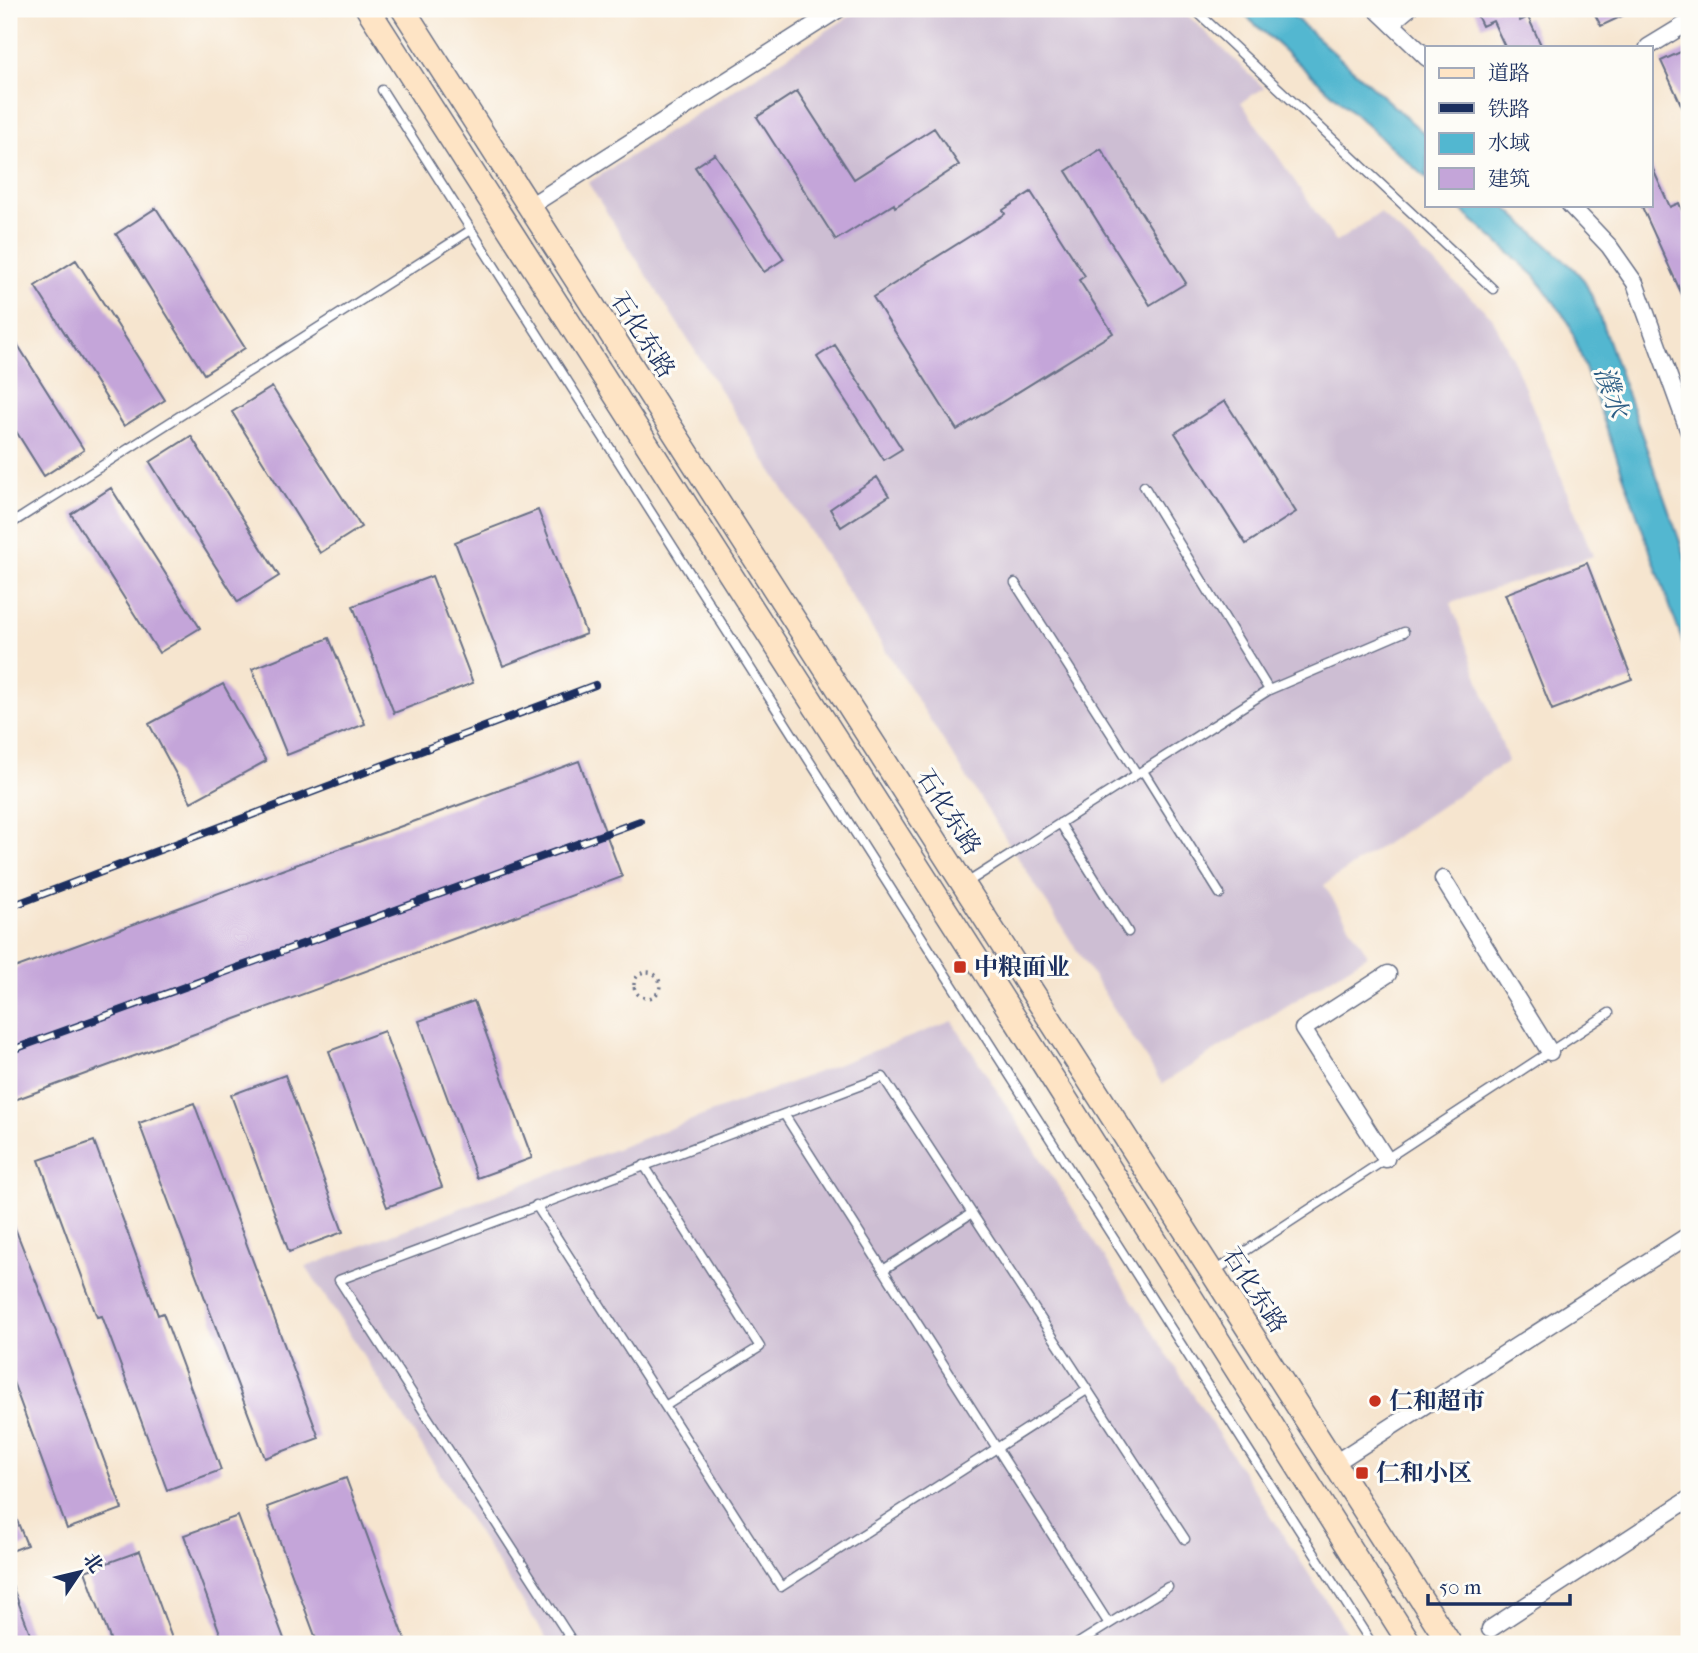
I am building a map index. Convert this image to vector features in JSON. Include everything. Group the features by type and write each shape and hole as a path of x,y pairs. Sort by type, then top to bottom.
{"main road":[{"path":"368,9 991,980 1410,1644"},
{"name":"石化东路","path":"403,9 1450,1644"}],"street":[{"path":"530,206 839,9"},
{"path":"1376,9 1425,56"},
{"path":"1391,23 1408,9"},
{"path":"1650,46 1689,22"},
{"path":"1571,206 1609,246 1635,283 1682,387 1689,432"},
{"path":"1443,879 1550,1052"},
{"path":"1385,1159 1303,1029 1388,974"},
{"path":"1335,1463 1689,1235"},
{"path":"1490,1629 1689,1499"}],"lane":[{"path":"1194,9 1493,289"},
{"path":"382,90 1372,1644"},
{"path":"9,525 471,230"},
{"path":"1144,486 1269,690"},
{"path":"1015,583 1220,894"},
{"path":"964,884 1269,690 1404,632"},
{"path":"1060,823 1128,932"},
{"path":"1213,1272 1609,1013"},
{"path":"574,1644 339,1280 883,1077 1185,1539"},
{"path":"784,1114 1109,1624"},
{"path":"643,1166 760,1347 665,1406"},
{"path":"536,1205 781,1587 1087,1390"},
{"path":"883,1270 972,1213"},
{"path":"1077,1644 1168,1587"}],"path":[{"path":"643,973 654,974 660,983 657,994 652,997 641,996 634,987 638,976 643,973"}],"shaded area":[{"path":"861,9 1141,9 1148,19 1165,9 1181,9 1264,88 1241,102 1336,242 1380,213 1492,317 1516,366 1593,556 1451,603 1508,761 1324,885 1368,955 1162,1084 588,183"},
{"path":"952,1021 1354,1644 550,1644 306,1267"}],"water":[{"path":"1238,9 1285,9 1425,134 1425,177"},
{"name":"濮水","path":"1457,206 1504,206 1584,280 1594,301 1689,567 1689,660 1569,323 1535,276"}],"building":[{"path":"1474,9 1520,9 1515,11 1520,21 1528,17 1542,46 1505,46 1493,21 1482,26"},
{"path":"1592,9 1637,9 1601,26"},
{"path":"1689,48 1689,122 1661,61"},
{"path":"797,91 854,179 934,128 959,165 895,207 894,204 836,240 757,117"},
{"path":"1101,149 1186,283 1150,305 1066,171"},
{"path":"715,154 784,259 764,272 695,167"},
{"path":"1652,167 1670,207 1679,203 1689,227 1689,310 1642,207 1652,206"},
{"path":"1031,192 1085,276 1079,280 1113,333 957,430 873,297 1005,214 1003,210"},
{"path":"156,208 245,348 204,374 116,234"},
{"path":"76,260 165,400 124,426 35,286"},
{"path":"9,331 84,450 44,476 9,420"},
{"path":"835,345 902,449 884,460 817,357"},
{"path":"272,387 361,527 320,553 232,412"},
{"path":"1225,401 1296,512 1246,544 1175,433"},
{"path":"191,436 279,576 238,602 150,462"},
{"path":"877,477 889,496 841,527 830,509"},
{"path":"111,488 200,628 159,653 71,514"},
{"path":"538,510 586,634 503,666 455,542"},
{"path":"1587,563 1632,679 1552,710 1505,594"},
{"path":"432,576 473,683 394,713 353,606"},
{"path":"329,638 365,724 287,755 252,669"},
{"path":"223,684 266,761 191,802 149,724"},
{"path":"579,761 622,877 9,1102 9,970"},
{"path":"474,1001 532,1158 477,1178 419,1021"},
{"path":"384,1031 442,1187 387,1207 329,1051"},
{"path":"285,1075 343,1232 289,1252 231,1095"},
{"path":"194,1103 319,1438 265,1458 139,1123"},
{"path":"94,1141 158,1315 163,1313 221,1470 167,1490 102,1316 97,1317 39,1160"},
{"path":"9,1213 122,1509 67,1529 9,1371"},
{"path":"346,1478 405,1639 390,1644 318,1644 267,1507"},
{"path":"9,1501 27,1545 9,1552"},
{"path":"238,1516 286,1644 224,1644 184,1535"},
{"path":"140,1551 174,1644 112,1644 85,1571"},
{"path":"10,1580 34,1644 9,1644"}],"railway":[{"path":"9,907 595,685"},
{"path":"9,1051 640,821"}],"place":[{"name":"中粮面业","path":"960,967"},
{"name":"仁和超市","path":"1375,1401"},
{"name":"仁和小区","path":"1362,1473"}]}
